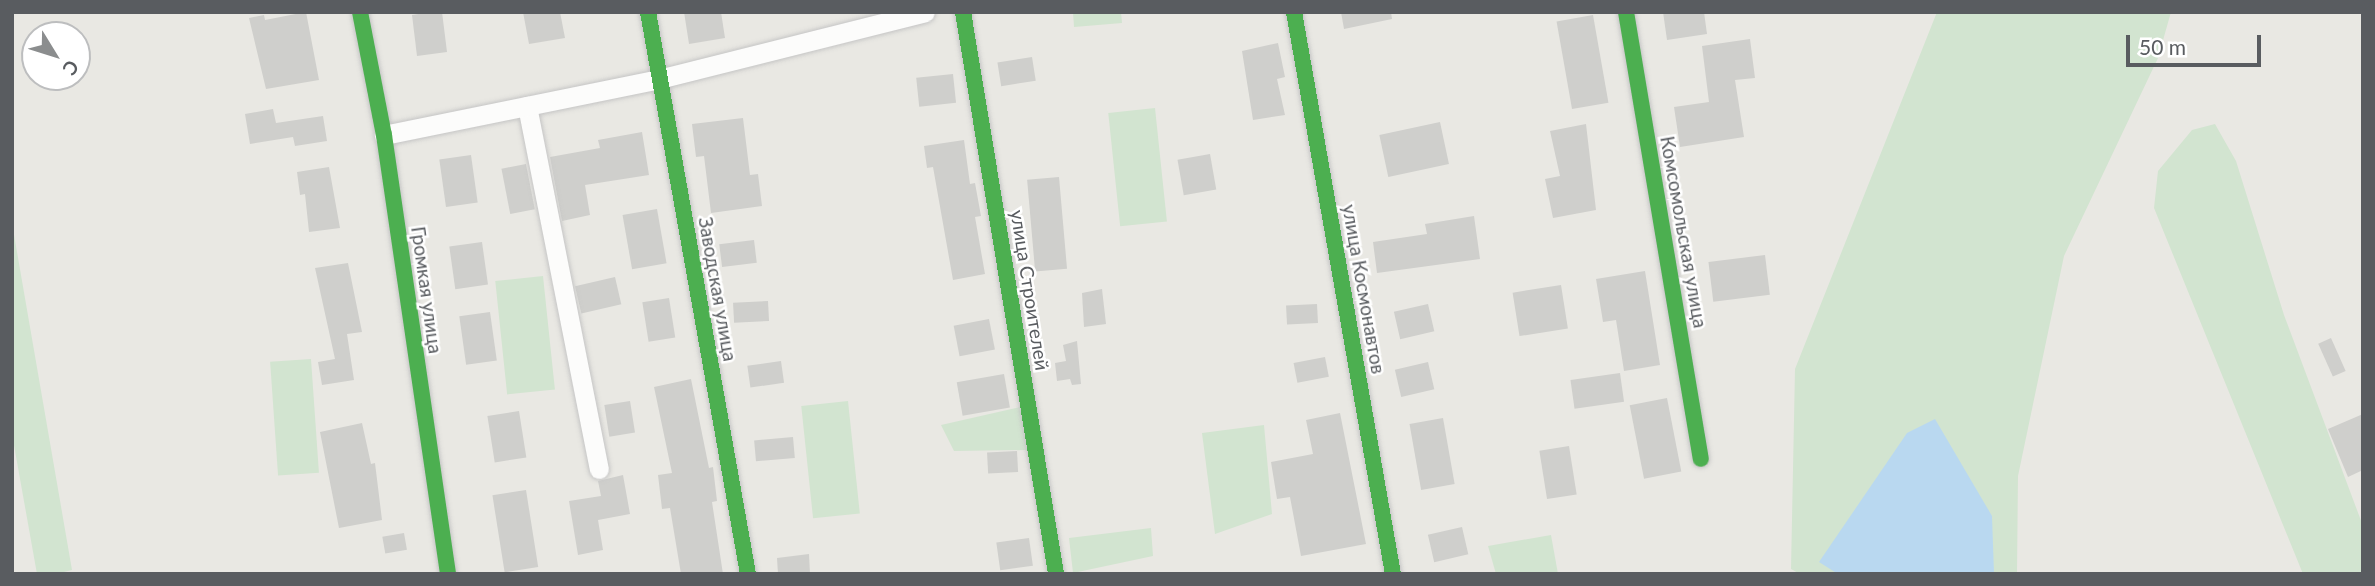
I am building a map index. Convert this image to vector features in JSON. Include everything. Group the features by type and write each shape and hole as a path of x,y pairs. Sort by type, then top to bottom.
{"street":[{"name":"Громкая улица","path":"360,12 384,135 448,574"},
{"name":"Заводская улица","path":"648,12 748,574"},
{"path":"384,135 659,79 925,12"},
{"name":"улица Строителей","path":"964,12 1056,574"},
{"name":"улица Космонавтов","path":"1294,12 1393,574"},
{"name":"Комсомольская улица","path":"1626,12 1701,460"},
{"path":"527,106 599,469"}],"green space":[{"path":"1073,12 1121,12 1122,23 1074,27"},
{"path":"1937,12 2171,12 2158,58 2064,256 2018,476 2017,574 1800,574 1791,569 1795,369"},
{"path":"1155,108 1167,221 1120,226 1108,113"},
{"path":"2215,124 2236,161 2284,315 2363,526 2363,574 2303,574 2154,208 2158,171 2192,130"},
{"path":"12,223 72,570 56,574 37,574 12,434"},
{"path":"543,276 555,389 507,394 495,281"},
{"path":"311,359 319,473 278,476 270,362"},
{"path":"848,401 860,513 813,518 801,406"},
{"path":"1020,407 1027,450 954,451 941,425"},
{"path":"1264,425 1272,514 1215,534 1202,433"},
{"path":"1151,528 1153,556 1073,573 1069,538"},
{"path":"1551,535 1558,574 1496,574 1488,546"}],"water":[{"path":"1935,419 1992,516 1994,574 1838,574 1819,562 1907,433"}],"building":[{"path":"306,12 319,80 266,89 249,18 264,15 265,20"},
{"path":"442,12 447,52 417,56 412,15"},
{"path":"523,12 560,12 565,38 529,44"},
{"path":"684,12 721,12 725,38 689,44"},
{"path":"1341,12 1391,12 1392,19 1344,29"},
{"path":"1663,12 1704,12 1707,34 1667,40"},
{"path":"1593,15 1608,103 1572,109 1557,21"},
{"path":"1750,39 1755,78 1735,80 1744,137 1680,147 1674,107 1709,102 1702,46"},
{"path":"1278,43 1285,77 1277,79 1285,115 1253,120 1242,51"},
{"path":"1032,57 1036,81 1001,86 997,62"},
{"path":"953,74 956,103 919,107 916,78"},
{"path":"273,109 276,123 323,116 327,141 295,146 293,137 250,144 245,114"},
{"path":"743,118 750,175 758,174 762,206 711,213 704,156 696,157 692,124"},
{"path":"1440,122 1449,164 1388,177 1379,135"},
{"path":"1586,124 1596,210 1553,218 1545,179 1560,176 1550,131"},
{"path":"642,132 649,175 585,185 590,215 562,221 550,157 600,148 598,140"},
{"path":"964,140 970,184 975,183 981,216 975,217 985,274 953,280 933,167 927,168 924,146"},
{"path":"1210,154 1216,189 1184,195 1178,160"},
{"path":"471,155 478,203 446,207 439,159"},
{"path":"526,164 535,209 510,214 501,169"},
{"path":"329,167 340,228 309,232 305,194 300,195 297,172"},
{"path":"1059,177 1067,269 1035,271 1027,180"},
{"path":"657,209 667,263 632,269 623,215"},
{"path":"1474,216 1480,259 1377,273 1373,242 1427,234 1425,224"},
{"path":"754,240 757,263 722,267 719,244"},
{"path":"482,242 488,285 455,289 449,247"},
{"path":"1765,255 1770,295 1713,302 1708,262"},
{"path":"348,263 362,332 347,334 354,380 322,385 318,362 335,359 315,268"},
{"path":"1645,271 1660,365 1624,371 1616,320 1603,322 1596,279"},
{"path":"615,277 621,304 581,314 575,286"},
{"path":"1561,285 1568,328 1519,336 1513,293"},
{"path":"1102,289 1106,324 1084,327 1082,293"},
{"path":"669,298 675,338 649,342 642,302"},
{"path":"768,301 769,321 734,323 733,303"},
{"path":"1317,304 1318,323 1287,325 1286,306"},
{"path":"1428,304 1434,331 1400,339 1394,312"},
{"path":"490,312 497,361 466,365 459,316"},
{"path":"989,319 995,349 960,356 954,326"},
{"path":"2331,338 2346,371 2333,377 2318,344"},
{"path":"1077,341 1081,384 1072,385 1070,379 1057,381 1055,363 1066,361 1063,345"},
{"path":"1325,357 1329,377 1297,383 1294,363"},
{"path":"781,361 784,383 750,388 747,366"},
{"path":"1428,362 1434,389 1401,397 1395,370"},
{"path":"1620,373 1624,402 1575,409 1570,380"},
{"path":"1004,374 1010,407 963,416 957,382"},
{"path":"691,379 709,468 713,467 717,501 712,502 723,574 681,574 670,508 662,509 658,475 672,473 654,387"},
{"path":"1667,398 1681,472 1644,479 1630,405"},
{"path":"630,401 635,433 609,437 604,405"},
{"path":"519,411 526,457 495,462 487,416"},
{"path":"1340,413 1366,544 1301,556 1290,497 1277,499 1271,462 1313,454 1306,420"},
{"path":"2363,414 2363,470 2348,477 2328,429"},
{"path":"1443,418 1455,484 1421,490 1410,424"},
{"path":"362,423 371,464 375,463 382,520 339,528 320,432"},
{"path":"793,437 795,458 756,461 754,440"},
{"path":"1569,446 1577,494 1547,499 1539,451"},
{"path":"1017,451 1018,472 988,474 987,453"},
{"path":"623,475 630,514 598,520 603,550 578,555 569,501 601,496 598,481"},
{"path":"526,490 538,567 505,572 492,495"},
{"path":"1462,527 1468,554 1434,562 1428,535"},
{"path":"404,533 407,550 385,554 382,537"},
{"path":"1029,538 1033,566 1000,570 996,543"},
{"path":"809,554 810,574 778,574 777,558"}],"traffic: fast":[{"path":"360,12 384,135 448,574"},
{"path":"648,12 748,574"},
{"path":"963,12 1056,574"},
{"path":"1294,12 1393,574"},
{"path":"1626,12 1701,459"}]}
